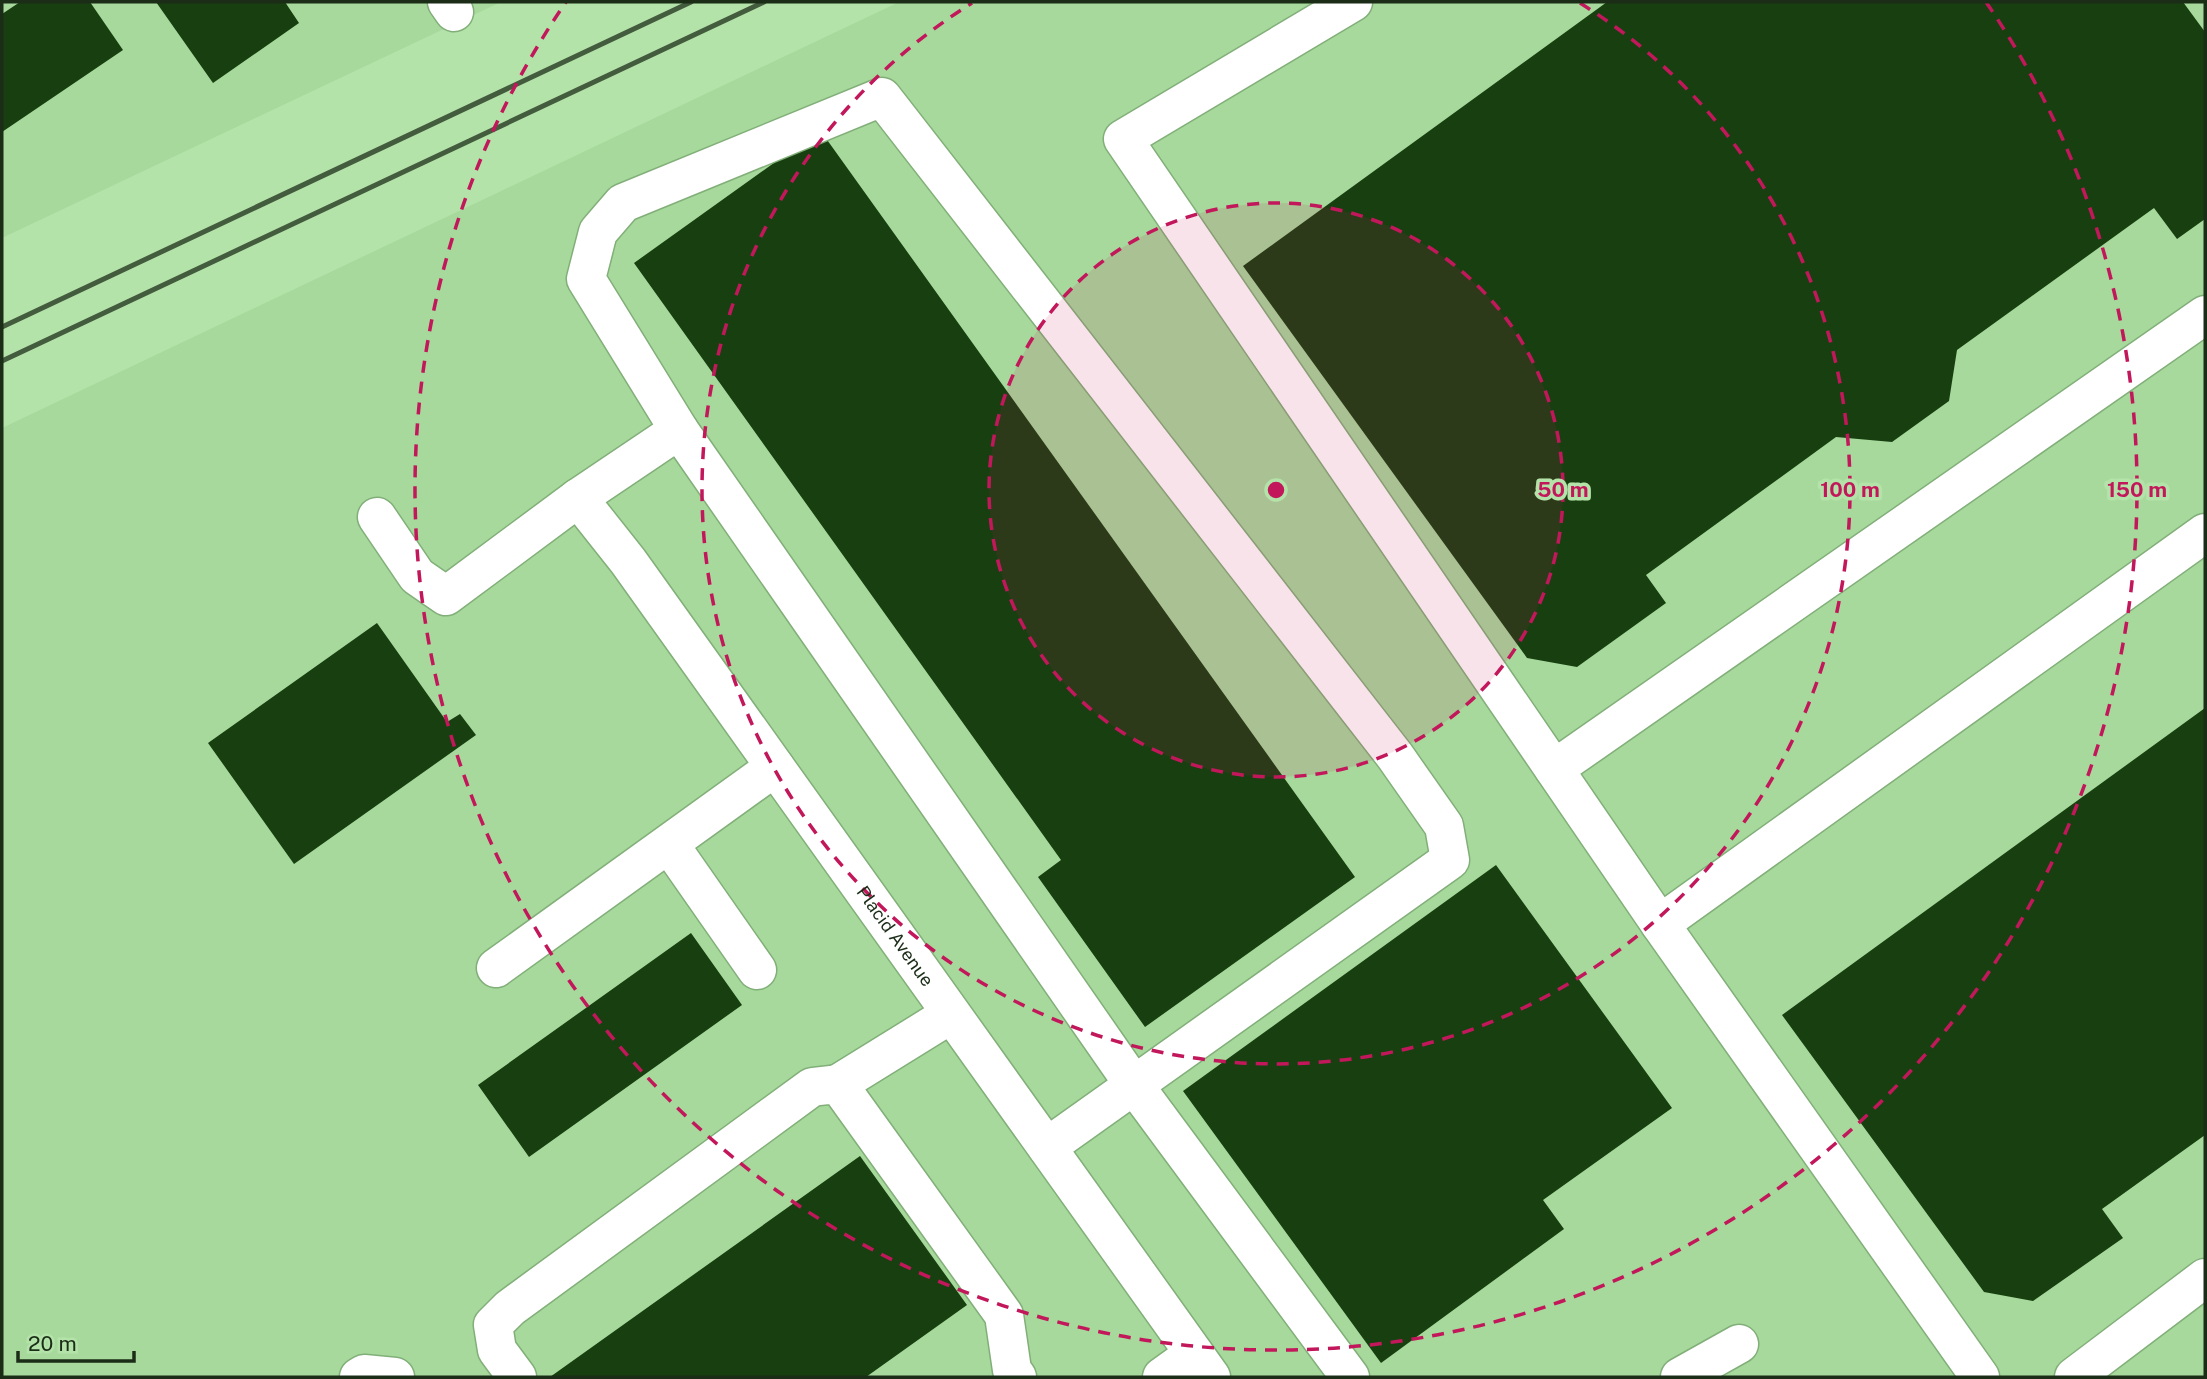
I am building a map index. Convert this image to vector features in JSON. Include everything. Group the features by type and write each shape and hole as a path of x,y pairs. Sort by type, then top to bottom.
{"street":[{"path":"1353,2 1123,139 1660,924 1980,1377"},
{"path":"1046,1147 1135,1084 1450,860 1444,826 1395,755 882,97 623,203 598,232 586,279 679,430 1135,1084 1350,1377"},
{"path":"1554,769 2205,315"},
{"path":"377,517 417,576 446,596 578,498 679,430"},
{"name":"Placid Avenue","path":"578,498 628,561 1203,1366"},
{"path":"1660,924 2205,533"},
{"path":"496,968 775,767"},
{"path":"669,844 757,970"},
{"path":"517,1377 497,1350 493,1325 510,1308 812,1087 838,1084 951,1014"},
{"path":"838,1084 1004,1315 1010,1375"},
{"path":"2074,1377 2205,1278"},
{"path":"1680,1377 1740,1344"},
{"path":"1162,1377 1203,1366"},
{"path":"359,1377 364,1374 395,1377"}],"shaded area":[{"path":"2,2 501,2 2,238"},
{"path":"899,2 2205,2 2205,1377 2,1377 2,428"}],"building":[{"path":"20,2 90,2 123,50 2,132 2,14"},
{"path":"156,2 285,2 299,23 213,83"},
{"path":"1607,2 2183,2 2205,32 2205,219 2177,239 2154,208 1957,350 1949,401 1892,442 1836,437 1646,575 1666,603 1577,667 1527,658 1243,266"},
{"path":"820,130 1355,877 1145,1027 1038,877 1061,860 634,263"},
{"path":"377,623 447,722 460,714 476,735 294,864 208,743"},
{"path":"2205,708 2205,1135 2102,1209 2123,1238 2033,1301 1984,1292 1782,1015"},
{"path":"1496,865 1672,1108 1543,1200 1564,1229 1381,1363 1183,1091"},
{"path":"691,933 742,1005 529,1157 478,1085"},
{"path":"860,1156 967,1305 866,1377 550,1377"}],"railway":[{"path":"2,327 691,2"},
{"path":"2,361 764,2"}]}
